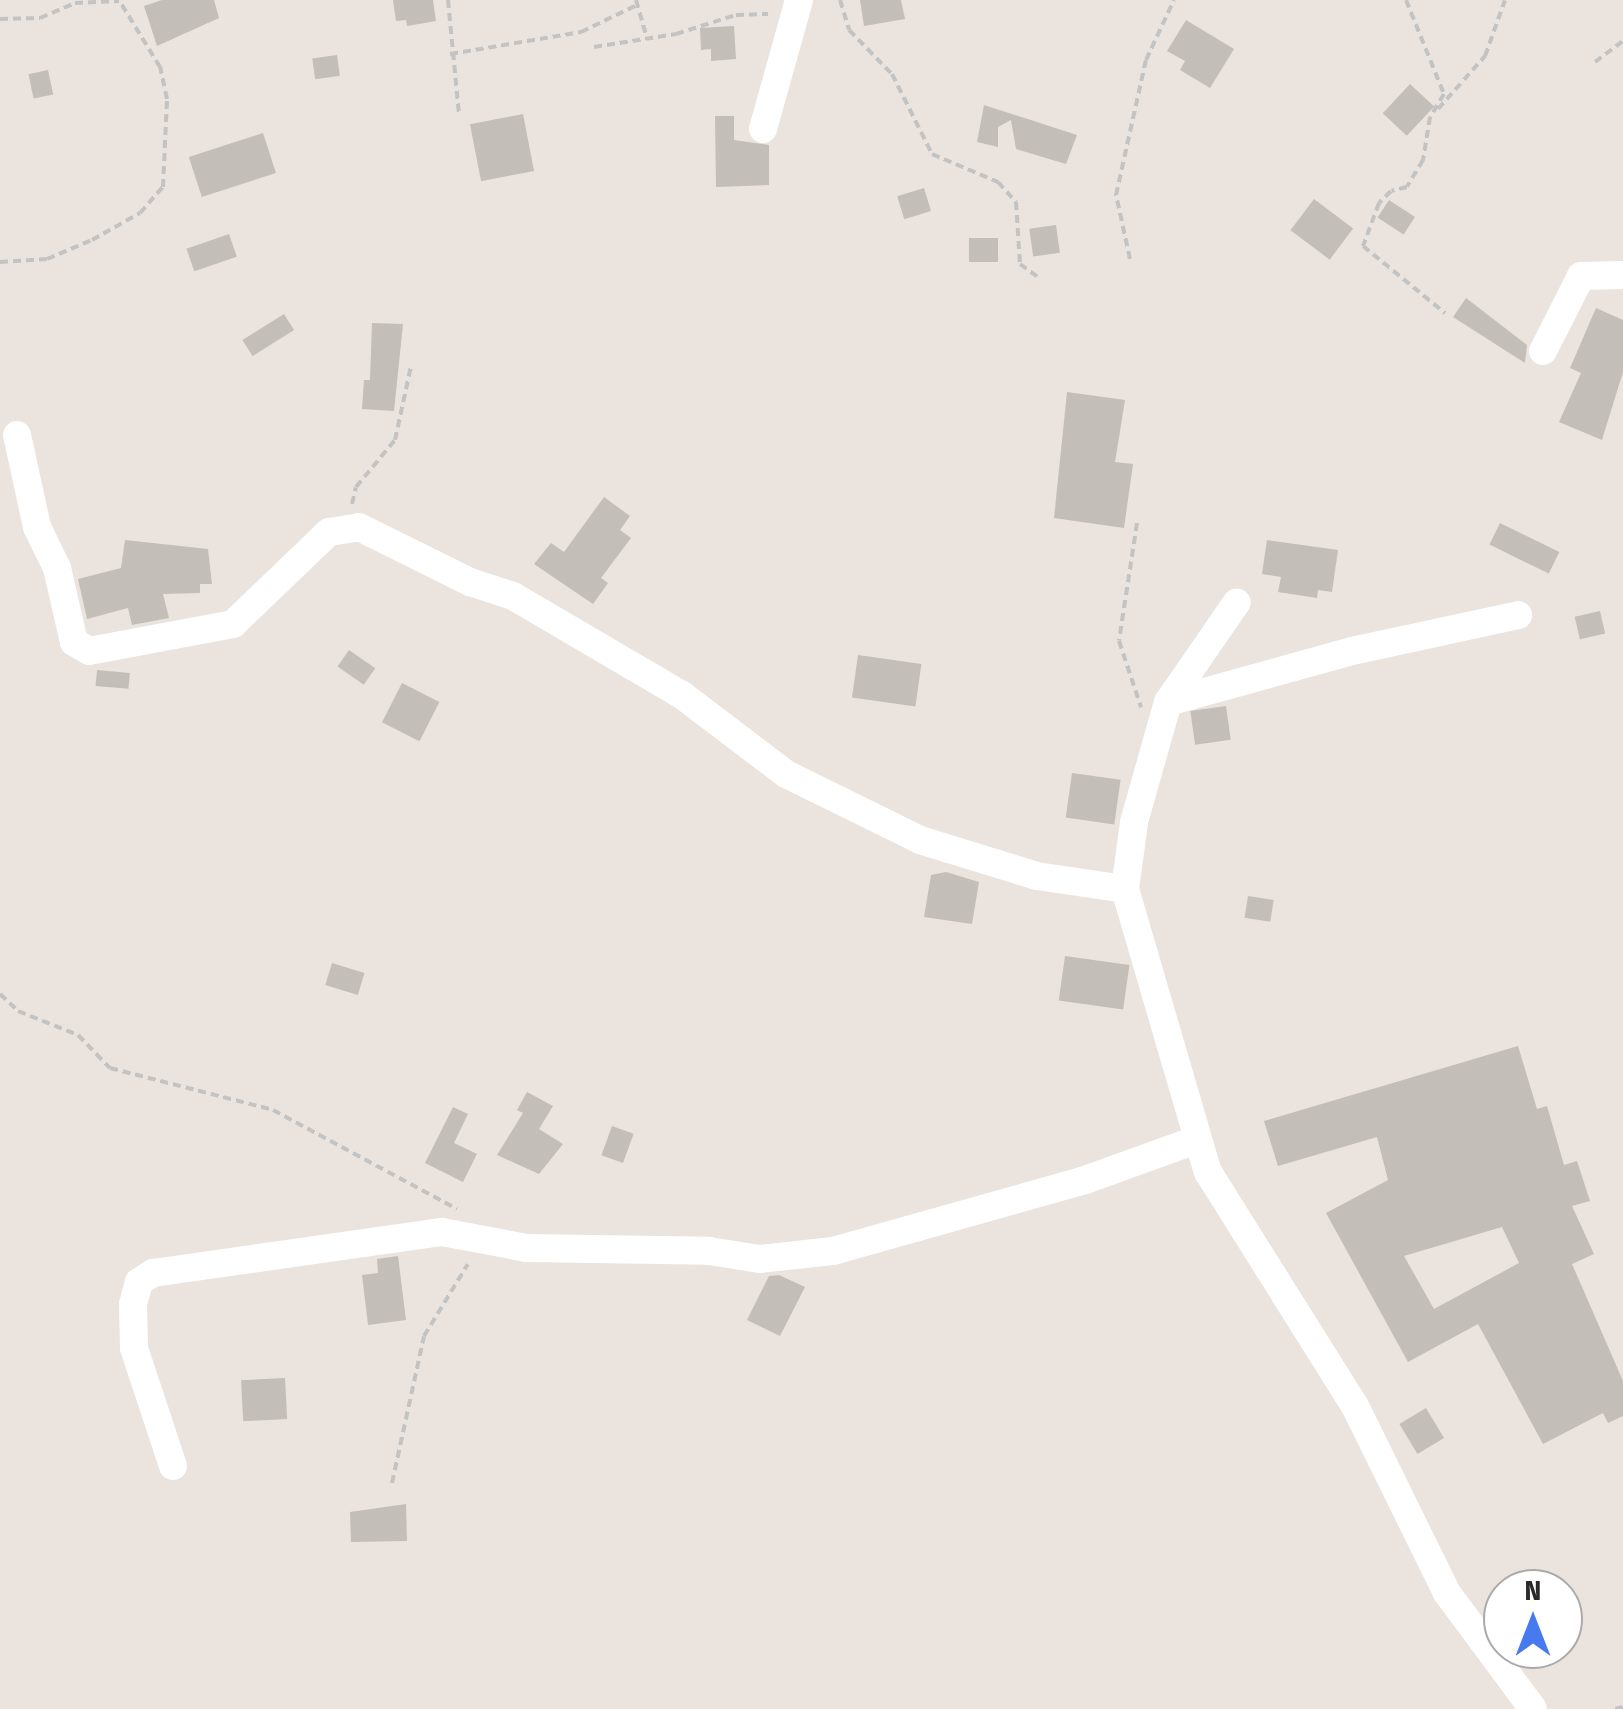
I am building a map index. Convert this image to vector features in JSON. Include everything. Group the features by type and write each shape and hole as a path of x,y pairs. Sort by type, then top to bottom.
{"street":[{"path":"764,129 796,7"},
{"path":"1544,351 1582,276 1623,275"},
{"path":"18,434 37,527 57,568 74,642 89,651 233,624 329,532 358,528 530,605 682,696 786,774 920,840 1038,876 1124,888"},
{"path":"1238,602 1168,702 1134,822 1124,888 1208,1172 1356,1406 1447,1593 1533,1709"},
{"path":"1168,702 1352,650 1518,616"},
{"path":"173,1466 134,1348 139,1282 153,1273 442,1232 527,1248 709,1251 760,1259 832,1251 1085,1180 1196,1140"}],"path":[{"path":"0,19 40,18 75,3 119,0 160,68 167,98 163,187 140,213 47,259 0,262"},
{"path":"448,0 450,54 459,114"},
{"path":"840,0 849,30 892,74 932,154 998,182 1016,202 1020,264 1039,278"},
{"path":"1130,260 1116,195 1146,60 1174,0"},
{"path":"1406,0 1444,94 1430,117 1423,160 1408,187 1391,191 1379,204 1363,246 1445,313"},
{"path":"1430,117 1485,56 1505,0"},
{"path":"450,54 580,32 636,3 646,35"},
{"path":"594,46 646,35 676,34 736,15 796,7"},
{"path":"1595,62 1623,41"},
{"path":"358,528 351,497 396,440 411,366"},
{"path":"1138,523 1119,641 1144,722"},
{"path":"0,994 18,1011 78,1035 110,1068 273,1110 458,1210"},
{"path":"392,1483 430,1318 486,1240"},
{"path":"1615,1709 1623,1708"}],"building":[{"path":"162,0 214,0 219,18 157,46 144,6"},
{"path":"393,0 433,0 436,21 407,26 406,20 396,21"},
{"path":"860,0 901,0 905,19 864,26"},
{"path":"1186,20 1234,49 1210,88 1180,70 1185,61 1167,51"},
{"path":"734,26 736,59 711,61 711,49 701,50 700,28"},
{"path":"337,55 340,76 315,79 312,58"},
{"path":"48,70 53,94 34,99 28,74"},
{"path":"1410,84 1434,107 1407,136 1383,113"},
{"path":"984,105 1077,135 1066,164 1016,149 1011,120 998,127 998,147 977,142"},
{"path":"523,114 534,171 481,181 470,124"},
{"path":"715,116 734,116 734,140 769,145 769,185 716,187"},
{"path":"263,133 276,173 202,197 189,157"},
{"path":"924,188 931,211 904,219 897,196"},
{"path":"1314,199 1353,228 1330,260 1291,230"},
{"path":"1389,200 1415,217 1404,234 1378,218"},
{"path":"1056,225 1060,253 1033,256 1029,229"},
{"path":"229,234 237,257 194,271 186,249"},
{"path":"969,238 998,238 998,262 969,262"},
{"path":"1466,298 1527,345 1525,363 1453,317"},
{"path":"1596,308 1623,320 1623,372 1602,440 1559,422 1581,373 1570,368"},
{"path":"284,314 294,330 253,356 242,340"},
{"path":"372,323 403,324 394,411 362,409 364,380 370,380"},
{"path":"1067,392 1125,400 1115,462 1133,464 1124,528 1054,518"},
{"path":"604,497 630,516 620,530 631,538 601,578 608,583 593,604 534,564 551,543 564,552"},
{"path":"1500,523 1559,552 1549,574 1489,545"},
{"path":"125,540 208,549 212,584 200,584 200,593 163,594 169,618 132,625 128,608 87,619 78,579 121,568"},
{"path":"1267,540 1338,550 1332,592 1318,590 1317,598 1278,592 1281,577 1262,574"},
{"path":"1600,611 1605,633 1580,639 1575,617"},
{"path":"349,650 375,668 364,685 338,666"},
{"path":"858,655 921,664 915,706 852,698"},
{"path":"97,670 130,673 128,689 96,686"},
{"path":"402,683 439,702 419,741 382,722"},
{"path":"1226,706 1231,740 1195,745 1190,711"},
{"path":"1072,773 1121,780 1114,824 1066,818"},
{"path":"946,872 979,882 972,924 924,917 931,875"},
{"path":"1248,896 1274,900 1270,922 1245,918"},
{"path":"1065,956 1129,965 1123,1010 1059,1001"},
{"path":"332,963 365,973 358,995 325,985"},
{"path":"1518,1046 1537,1109 1547,1106 1564,1165 1577,1161 1590,1201 1572,1206 1594,1254 1572,1264 1623,1381 1623,1416 1608,1423 1603,1413 1543,1444 1478,1324 1408,1362 1326,1213 1388,1180 1377,1137 1278,1166 1264,1121","holes":["1502,1227 1519,1263 1434,1309 1404,1256"]},
{"path":"527,1092 553,1106 539,1129 563,1144 539,1174 497,1155 523,1113 517,1110"},
{"path":"453,1107 468,1114 454,1143 477,1154 463,1182 425,1163"},
{"path":"612,1126 634,1134 623,1163 601,1155"},
{"path":"398,1256 406,1320 368,1325 362,1275 378,1273 377,1259"},
{"path":"779,1275 805,1287 780,1336 747,1320 769,1276"},
{"path":"285,1378 287,1419 243,1421 241,1380"},
{"path":"1426,1408 1444,1438 1417,1454 1399,1424"},
{"path":"406,1504 407,1541 351,1542 350,1512"}]}
